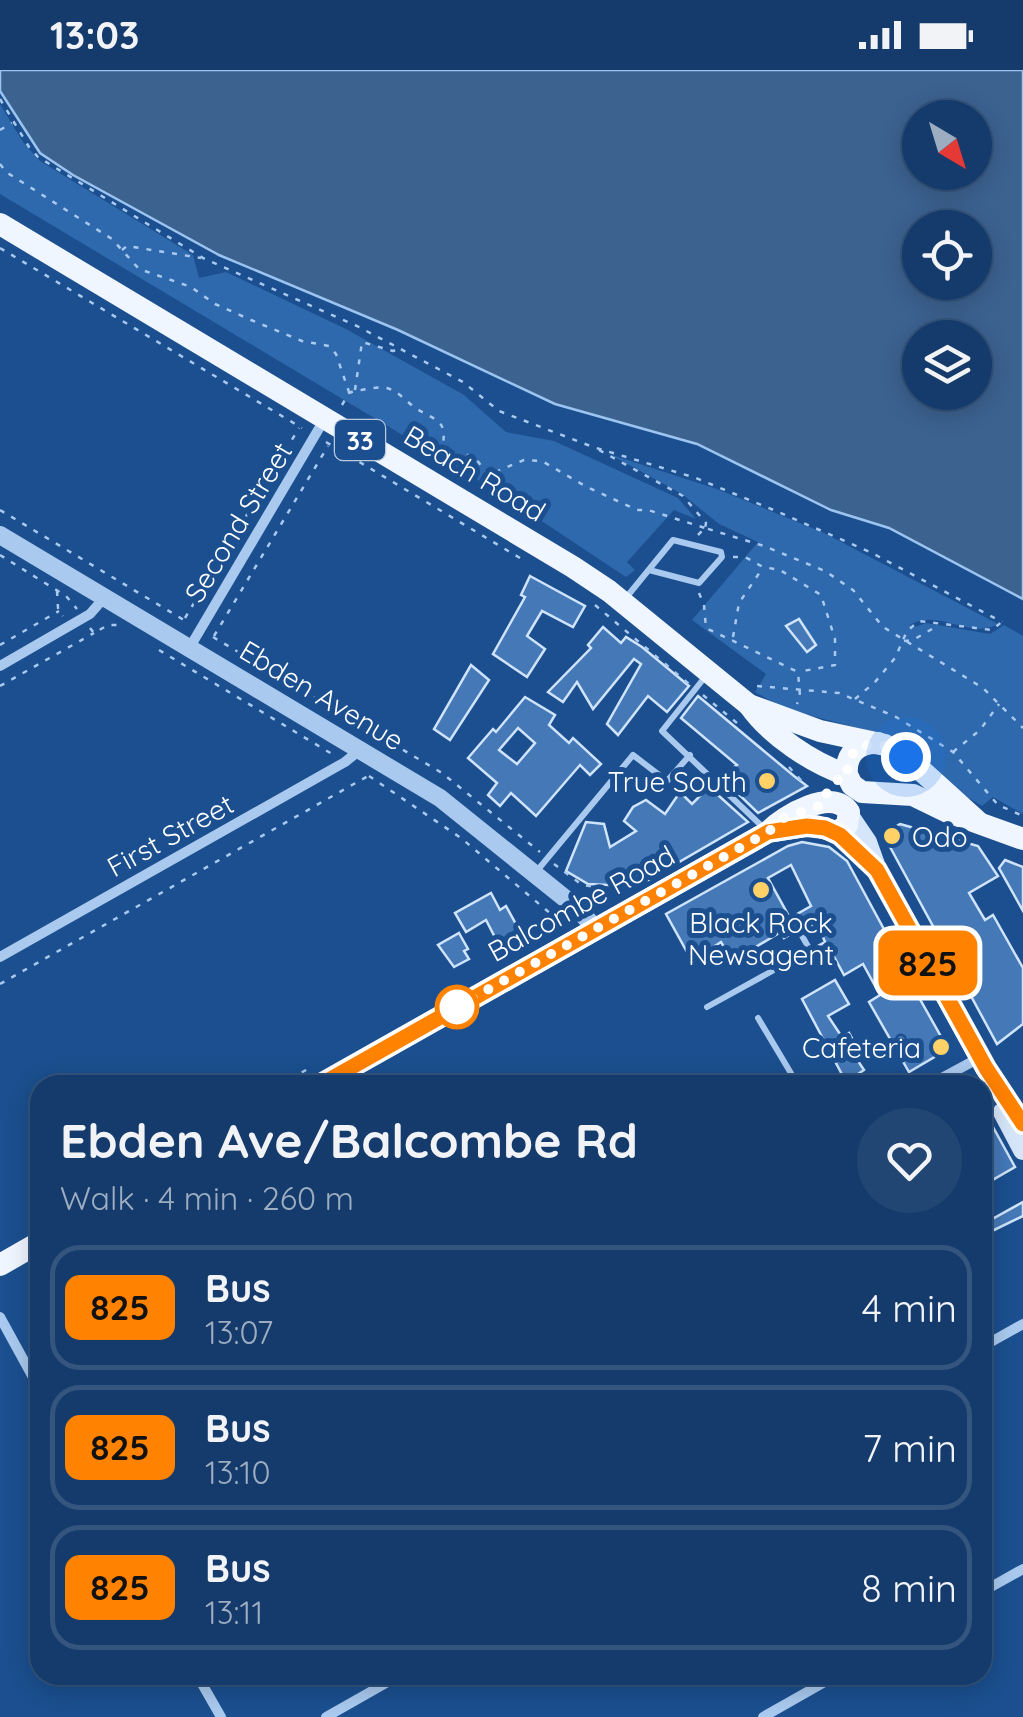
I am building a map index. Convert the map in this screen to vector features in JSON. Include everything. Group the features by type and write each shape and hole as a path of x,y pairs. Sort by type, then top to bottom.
{"main road":[{"name":"Beach Road","path":"0,224 573,567 622,602 702,681 749,705 820,730 884,745 910,761 977,821"},
{"name":"Beach Road","path":"749,705 766,727 848,776 858,790 913,794 948,812 1023,839"},
{"path":"835,817 869,811 880,793 892,786 899,770 896,757 884,745 866,743 855,749 847,762 848,776 833,782 827,792 835,817 843,837 877,870 991,1075"},
{"name":"Balcombe Road","path":"351,1075 768,832 835,817"},
{"path":"983,1063 987,1075"},
{"path":"992,1077 1023,1124"},
{"path":"992,1089 1023,1150"},
{"path":"0,1265 30,1248"}],"street":[{"name":"Second Street","path":"190,647 327,421"},
{"name":"Ebden Avenue","path":"0,535 440,798 541,866 596,929"},
{"path":"0,666 79,621 104,598"},
{"name":"First Street","path":"0,957 360,750"},
{"path":"954,1075 983,1063"},
{"path":"0,1317 30,1372"},
{"path":"992,1341 1023,1324"},
{"path":"992,1586 1023,1569"},
{"path":"203,1685 220,1717"},
{"path":"326,1717 382,1685"},
{"path":"763,1717 819,1685"}],"lane":[{"path":"622,602 673,540 718,549 722,557 705,580 694,582 649,570"},
{"path":"702,681 662,731 768,832"},
{"path":"541,866 633,755 668,781 690,755"},
{"path":"707,1006 810,950 801,934 814,926"},
{"path":"758,1018 792,1075"}],"path":[{"path":"0,99 38,156 203,258 401,348 463,382 499,411 593,447 696,478 776,511 870,552 1003,621 992,630 925,620 911,626 888,666 855,698"},
{"path":"0,130 13,122"},
{"path":"0,164 6,172 114,241 129,261 144,271 191,287 215,304 298,339 329,346 352,392"},
{"path":"122,250 127,246 203,258"},
{"path":"0,248 300,426 327,421 352,392 362,342 393,351 401,348"},
{"path":"352,392 387,388 397,392 416,409 432,414 441,425 445,432 444,451 453,456 474,456 488,475 524,460 542,462 638,510 764,546 825,571 853,590 883,627 960,674 1000,703 1023,728"},
{"path":"327,421 328,444 213,638 442,773 541,866 582,885 610,888 609,894 558,920"},
{"path":"184,620 300,426"},
{"path":"328,444 538,569"},
{"path":"593,447 683,496 706,523 692,542"},
{"path":"0,510 200,630"},
{"path":"0,555 66,596 79,621"},
{"path":"694,582 704,605 706,628 798,672 835,665 835,638 820,596 780,570 763,567 745,557 722,557"},
{"path":"733,639 739,603 763,567"},
{"path":"57,590 59,611"},
{"path":"587,598 702,681 753,736"},
{"path":"59,611 94,633"},
{"path":"0,645 59,611"},
{"path":"0,686 94,633 118,625"},
{"path":"902,641 913,640 932,628"},
{"path":"152,646 369,776 462,838 558,920"},
{"path":"798,672 800,690"},
{"path":"953,752 980,730 1000,703"},
{"path":"781,760 808,784 804,792"},
{"path":"0,984 369,776"},
{"path":"541,937 557,928 558,920"}],"shaded area":[{"path":"0,70 1023,70 1023,599 889,528 831,510 697,444 555,404 398,330 219,255 40,153 0,91"},
{"path":"0,104 23,142 40,161 193,255 199,278 226,272 346,329 464,395 506,432 554,441 678,498 696,519 674,510 627,562 635,570 626,577 501,494 0,194"},
{"path":"609,454 717,489 824,533 998,624 976,629 932,620 910,625 912,628 926,623 990,634 1004,625 1023,636 1023,814 993,797 982,806 957,791 889,736 785,709 755,692 766,674 692,620 758,542 719,524 682,494"}],"building":[{"path":"530,576 585,606 573,627 542,611 527,636 545,649 527,677 493,654 525,597 521,595"},
{"path":"799,619 816,645 807,652 786,626"},
{"path":"603,627 621,643 626,637 642,647 689,686 667,712 648,696 618,735 607,724 641,664 634,659 593,709 577,682 563,702 548,692 591,648 588,645"},
{"path":"471,665 489,680 450,740 434,729"},
{"path":"698,696 807,786 758,813 730,786 742,778 734,767 737,765 681,718"},
{"path":"525,697 555,715 549,725 569,743 573,738 601,764 590,775 580,765 536,816 511,793 500,806 488,795 497,783 468,758 493,729 496,732","holes":["518,728 535,743 517,764 499,750"]},
{"path":"709,787 748,822 648,880 629,886 588,884 566,871 586,822 604,824 610,847 636,831 624,821 633,807 646,800 665,814 680,792 692,804"},
{"path":"900,824 978,846 998,876 969,893 985,920 993,915 1023,968 1023,1024 997,1044 883,834"},
{"path":"802,842 829,847 847,861 948,1049 909,1072 869,1002 880,995 863,964 844,975 832,953 822,958 816,947 825,942 816,920 784,938 781,932 737,958 733,952 728,954 721,942 692,961 666,914 788,846","holes":["791,865 811,906 790,918 768,878"]},
{"path":"1005,860 1023,867 1023,911 999,868"},
{"path":"491,893 500,910 506,906 523,937 501,949 486,920 466,932 455,913"},
{"path":"459,933 469,959 454,967 438,945"},
{"path":"835,980 849,1004 828,1016 842,1037 849,1033 856,1045 850,1049 864,1070 856,1075 842,1075 802,999"},
{"path":"992,1125 1015,1167 992,1180"},
{"path":"1023,1202 1023,1216 992,1231 992,1219"}],"bus line":[{"name":"825","path":"338,1075 768,832 812,826 840,835 877,870 991,1075"},
{"name":"825","path":"992,1076 1023,1124"}],"place":[{"name":"True South","path":"767,781"},
{"name":"Odo","path":"892,836"},
{"name":"Black Rock Newsagent","path":"761,890"},
{"name":"Cafeteria","path":"941,1047"}],"route":[{"path":"457,1007 768,832 784,818 826,804 833,782 848,777 847,762 858,746 869,742 881,744 906,757"}]}
